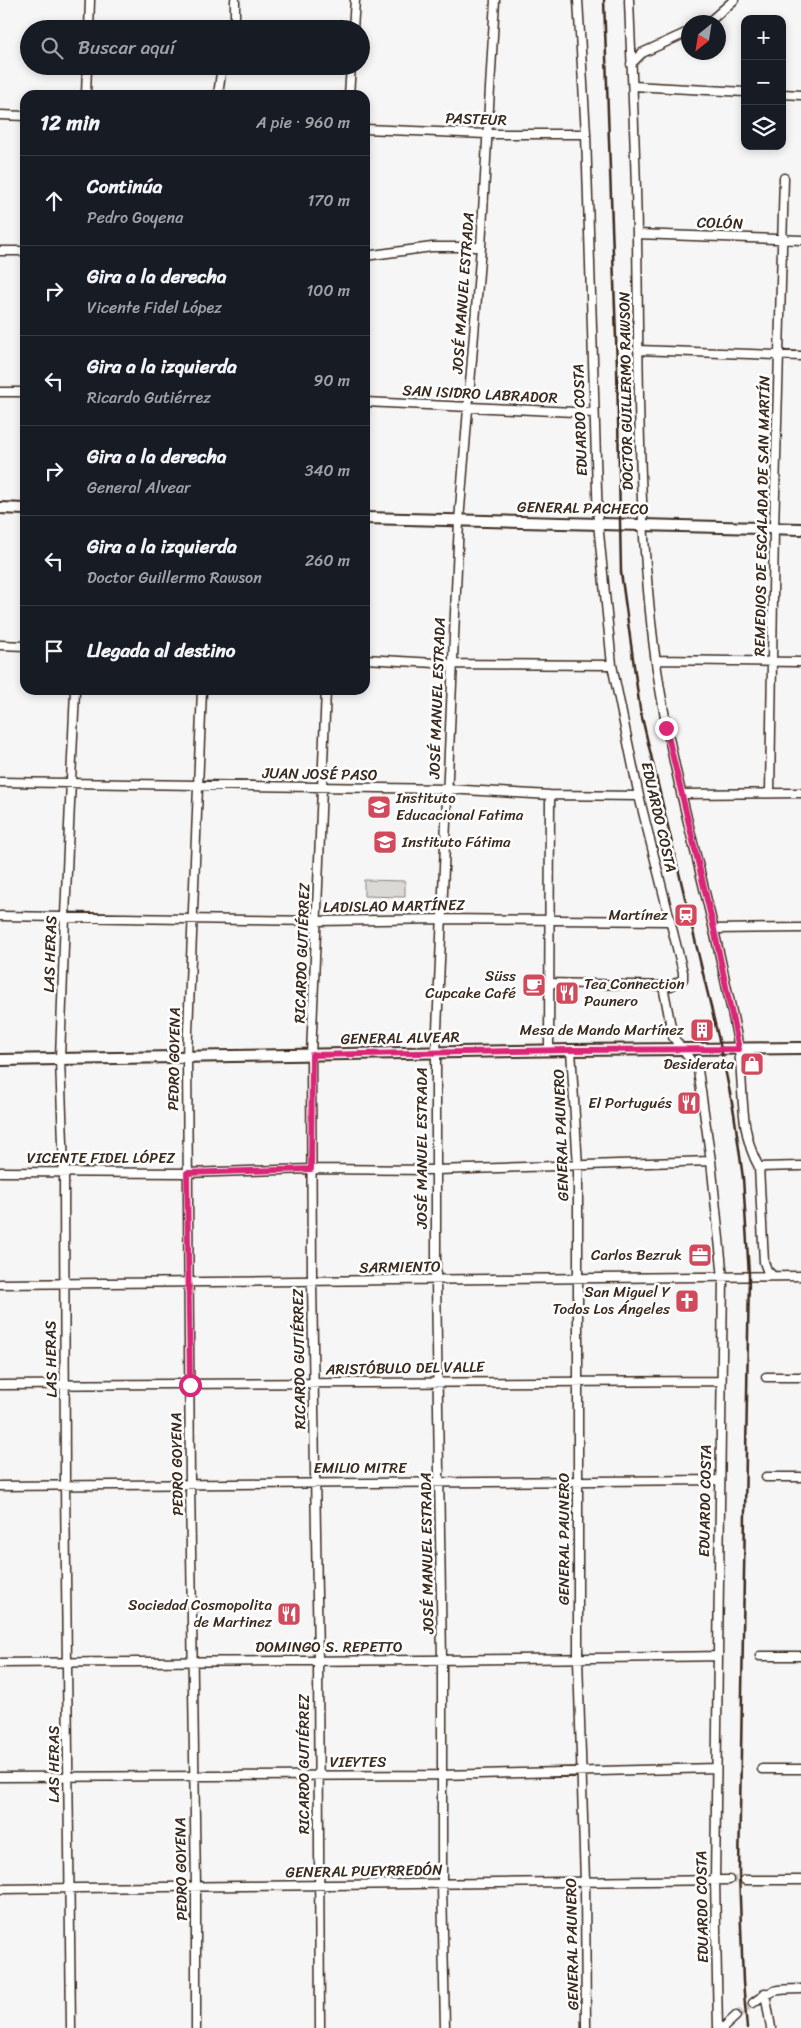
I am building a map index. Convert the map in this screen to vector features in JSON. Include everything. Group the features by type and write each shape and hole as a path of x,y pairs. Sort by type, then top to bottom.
{"street":[{"path":"89,20 90,0"},
{"path":"235,0 235,20"},
{"path":"354,20 355,0"},
{"name":"JOSÉ MANUEL ESTRADA","path":"444,2028 442,1660 436,1280 436,1053 459,521 480,247 495,0"},
{"name":"EDUARDO COSTA","path":"578,0 586,134 598,523 612,665 639,796 669,921 682,966 683,979 671,986 663,986 672,1038 698,1070 711,1161 723,1278 720,1381 715,1880 718,2028"},
{"name":"DOCTOR GUILLERMO RAWSON","path":"629,0 637,234 643,524 656,660 666,728 714,929 739,1049 746,1128 751,1153 759,1167 763,1255 767,1270 773,1276"},
{"path":"717,15 734,0"},
{"path":"632,64 642,53 681,35"},
{"path":"86,90 87,75"},
{"path":"219,90 221,75"},
{"path":"349,90 350,75"},
{"path":"633,86 741,92"},
{"path":"786,94 801,95"},
{"path":"0,115 20,116"},
{"name":"PASTEUR","path":"370,129 486,134 586,134"},
{"name":"REMEDIOS DE ESCALADA DE SAN MARTÍN","path":"770,793 774,528 784,240 784,178"},
{"name":"COLÓN","path":"637,234 801,240"},
{"path":"370,255 432,246 480,247"},
{"path":"0,251 20,250"},
{"path":"638,350 801,356"},
{"path":"0,392 20,392"},
{"name":"SAN ISIDRO LABRADOR","path":"370,402 594,413"},
{"path":"0,508 20,509"},
{"name":"GENERAL PACHECO","path":"370,518 801,529"},
{"path":"0,645 20,646"},
{"path":"370,659 452,664 612,665"},
{"path":"656,660 801,662"},
{"name":"LAS HERAS","path":"71,2028 68,1888 64,1171 60,1059 75,695"},
{"name":"PEDRO GOYENA","path":"196,2028 187,1056 202,695"},
{"name":"RICARDO GUTIÉRREZ","path":"320,2028 318,1660 311,1169 312,1055 326,695"},
{"name":"JUAN JOSÉ PASO","path":"0,782 198,787 447,789 639,796"},
{"path":"681,794 801,793"},
{"name":"GENERAL PAUNERO","path":"549,1050 550,794"},
{"name":"LADISLAO MARTÍNEZ","path":"0,916 317,921 442,919 669,921"},
{"path":"714,929 801,928"},
{"path":"549,983 663,986"},
{"name":"GENERAL ALVEAR","path":"0,1060 549,1050 801,1048"},
{"name":"GENERAL PAUNERO","path":"571,1050 578,1167 578,1659 585,1882 586,2028"},
{"name":"VICENTE FIDEL LÓPEZ","path":"0,1172 187,1173 311,1169 436,1170 578,1167 711,1161"},
{"path":"759,1167 801,1166"},
{"name":"SARMIENTO","path":"0,1284 723,1278 744,1275 801,1276"},
{"path":"766,1377 801,1377"},
{"name":"ARISTÓBULO DEL VALLE","path":"0,1385 190,1385 577,1380 720,1381"},
{"path":"766,1477 801,1477"},
{"name":"EMILIO MITRE","path":"0,1486 720,1480"},
{"name":"DOMINGO S. REPETTO","path":"0,1663 578,1659 717,1656"},
{"path":"760,1656 801,1656"},
{"name":"VIEYTES","path":"0,1777 442,1775 716,1768"},
{"path":"762,1769 801,1769"},
{"name":"GENERAL PUEYRREDÓN","path":"0,1889 729,1880"},
{"path":"745,1880 801,1880"},
{"path":"753,2003 765,1993 776,1989 801,1989"},
{"path":"765,1993 771,2028"},
{"path":"723,2028 736,2016"}],"shaded area":[{"path":"364,880 405,881 405,897 364,896"}],"tunnel":[{"path":"729,1880 745,1880"},
{"path":"736,2016 753,2003"}],"railway":[{"path":"604,0 617,366 621,572 640,709 721,1049 734,1113 743,1178 749,1275 739,1872 743,1982 747,2028"}],"place":[{"name":"Instituto Educacional Fatima","path":"379,807"},
{"name":"Instituto Fátima","path":"385,842"},
{"name":"Martínez","path":"686,915"},
{"name":"Süss Cupcake Café","path":"534,985"},
{"name":"Tea Connection Paunero","path":"567,993"},
{"name":"Mesa de Mando Martínez","path":"702,1030"},
{"name":"Desiderata","path":"752,1064"},
{"name":"El Portugués","path":"689,1103"},
{"name":"Carlos Bezruk","path":"700,1255"},
{"name":"San Miguel Y Todos Los Ángeles","path":"687,1301"},
{"name":"Sociedad Cosmopolita de Martinez","path":"289,1614"}],"route":[{"path":"190,1385 187,1173 311,1169 312,1055 739,1049 714,929 666,728"}]}
